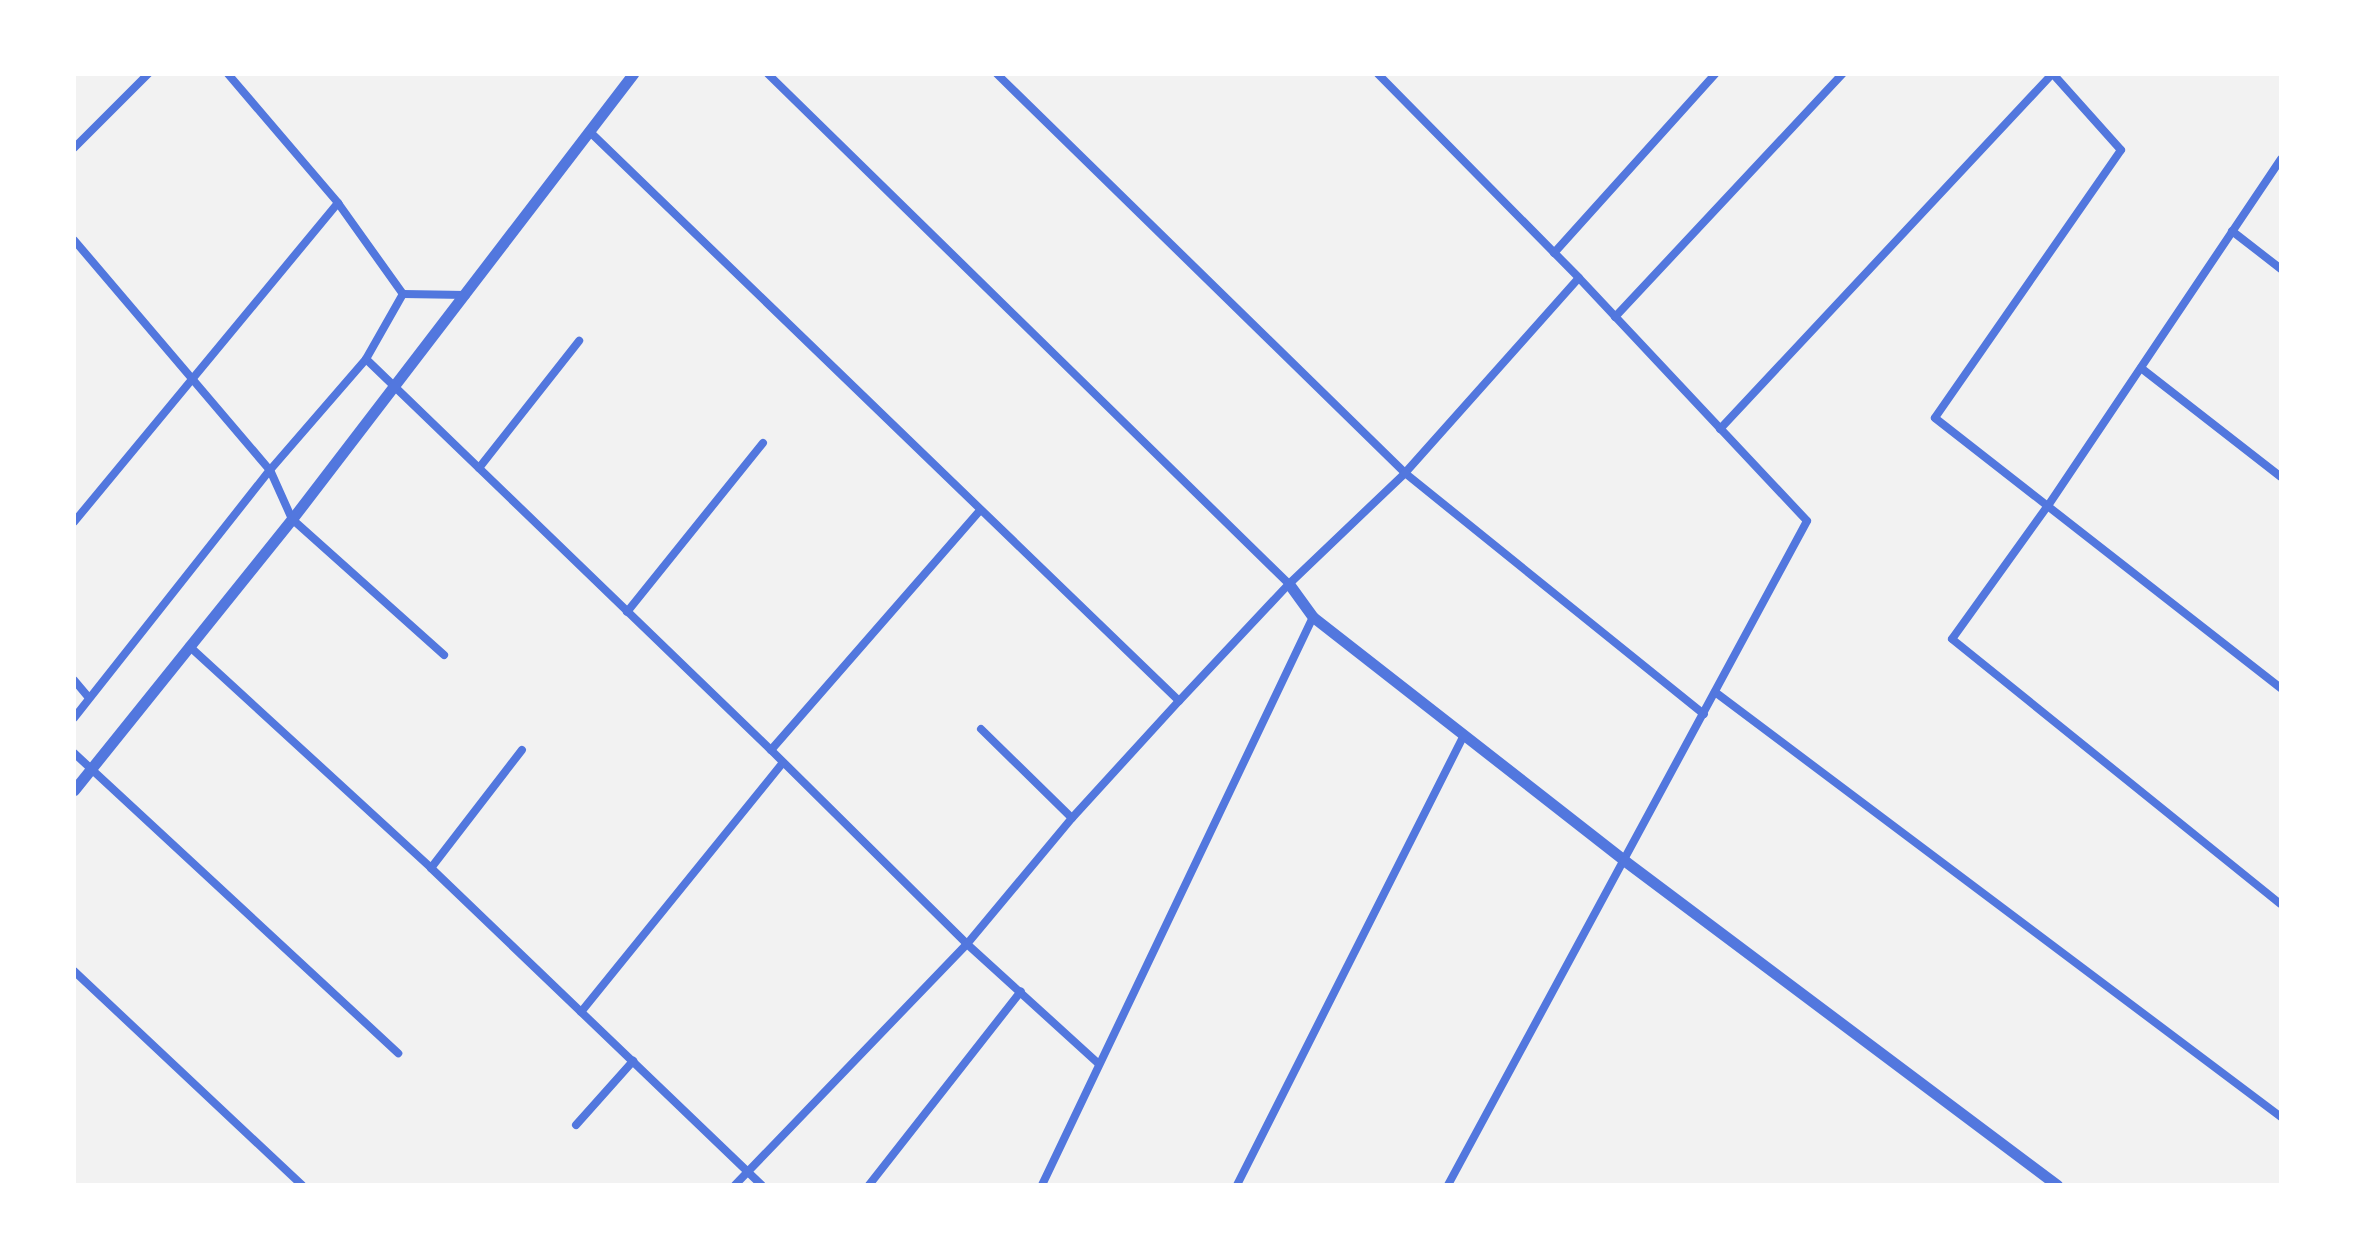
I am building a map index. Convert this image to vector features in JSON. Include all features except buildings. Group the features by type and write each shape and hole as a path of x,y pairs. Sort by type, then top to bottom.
{"street":[{"path":"74,148 148,74"},
{"path":"228,74 338,203 403,294"},
{"path":"74,790 292,519 633,74"},
{"path":"768,74 1289,584 1313,617 1625,861 2057,1185"},
{"path":"997,74 1405,473 1704,714"},
{"path":"1378,74 1579,278 1807,521 1448,1185"},
{"path":"1554,253 1715,74"},
{"path":"1615,317 1842,74"},
{"path":"1720,429 2052,74 2121,150 1935,418 2281,688"},
{"path":"589,131 1179,701"},
{"path":"2281,159 2049,504 1952,639 2281,904"},
{"path":"74,522 338,203"},
{"path":"2232,231 2281,269"},
{"path":"74,240 270,470 292,519 444,655"},
{"path":"735,1185 967,944 1072,818 1179,701 1289,584 1405,473 1579,278"},
{"path":"403,294 466,295"},
{"path":"74,718 270,470 366,359 403,294"},
{"path":"479,468 579,341"},
{"path":"366,359 392,389 479,468 967,944 1098,1063"},
{"path":"2141,368 2281,477"},
{"path":"627,612 763,443"},
{"path":"771,750 980,510"},
{"path":"1042,1185 1313,617"},
{"path":"189,646 431,868 762,1185"},
{"path":"74,680 89,698"},
{"path":"1715,692 2281,1117"},
{"path":"981,729 1072,818"},
{"path":"1237,1185 1464,735"},
{"path":"431,868 522,750"},
{"path":"74,753 398,1053"},
{"path":"581,1012 782,764"},
{"path":"74,971 302,1185"},
{"path":"869,1185 1021,991"},
{"path":"576,1125 633,1061"}]}
